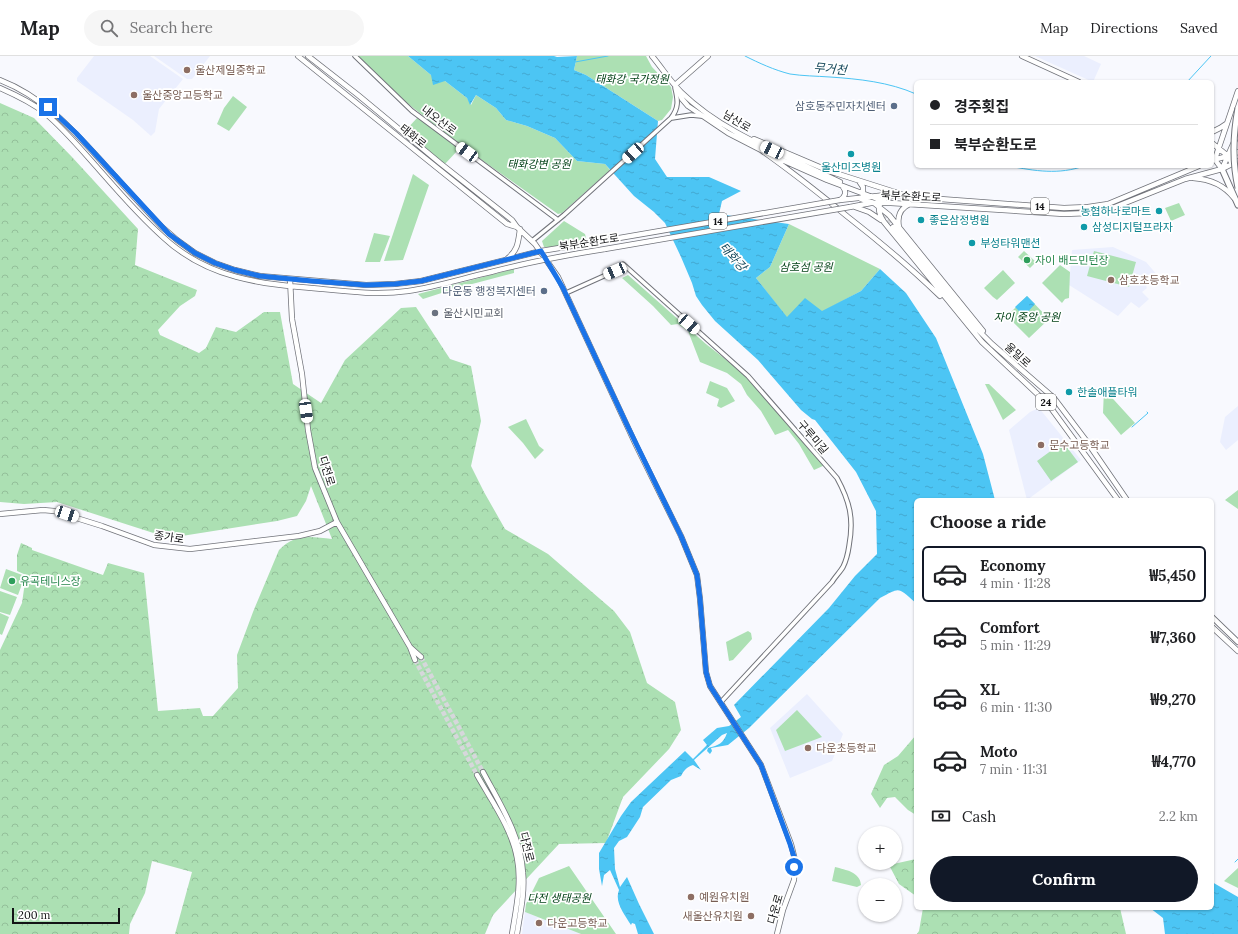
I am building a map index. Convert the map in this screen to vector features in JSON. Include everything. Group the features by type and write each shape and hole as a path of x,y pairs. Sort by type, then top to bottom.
{"highway":[{"path":"1238,108 1235,124 1233,154 1238,188"},
{"path":"1232,164 1238,173"},
{"path":"1222,169 1238,204"}],"main road":[{"name":"태화로","path":"298,56 508,224 518,228"},
{"name":"태화로","path":"308,56 512,220 541,251"},
{"name":"남산로","path":"652,56 688,106 738,138 761,150"},
{"path":"675,86 708,56"},
{"path":"1022,56 1075,80"},
{"name":"북부순환도로","path":"0,80 24,92 57,115 76,133 162,227 186,247 210,260 235,270 260,276 290,279 366,285 421,281 541,251 868,196 892,196 1064,208 1088,208 1118,200 1182,174"},
{"name":"남산로","path":"675,86 692,101 726,125 757,143 841,184"},
{"name":"북부순환도로","path":"0,88 32,104 52,120 71,138 126,201 157,232 173,246 207,266 233,277 251,281 366,293 395,292 422,288 546,259 874,203 1064,214 1090,213 1120,206 1190,178 1222,169"},
{"path":"1214,157 1219,148 1238,91"},
{"path":"1214,131 1228,121"},
{"path":"726,125 822,168 909,197"},
{"path":"1214,160 1222,169 1238,133"},
{"path":"1214,144 1228,156 1232,164"},
{"path":"761,150 841,184 874,203"},
{"path":"761,150 804,181 900,259 960,316"},
{"path":"1214,159 1238,152"},
{"name":"14","path":"1222,169 1238,162"},
{"path":"1182,174 1186,168"},
{"name":"14","path":"1182,174 1195,168"},
{"path":"1190,178 1202,179 1221,186 1238,204"},
{"path":"850,207 856,204 862,197 863,187 858,180"},
{"path":"840,200 846,194 841,184"},
{"path":"868,196 881,203 900,229 1007,358"},
{"path":"892,196 887,197 881,203 878,210 884,222 960,316"},
{"path":"900,229 898,221 900,214 905,207 910,204"},
{"path":"850,207 864,210 884,222"},
{"name":"울밀로","path":"893,227 967,318 1007,358 1050,395 1063,409 1098,456 1126,498"},
{"path":"506,260 516,250 518,242 518,228"},
{"path":"534,242 543,248 552,250"},
{"name":"다운로","path":"541,251 558,276 627,425 681,536 697,575 706,672 710,686 747,741 761,765 790,844 795,860 794,880 783,910 777,934"},
{"name":"다전로","path":"290,279 292,319 302,374 308,430 315,468 337,522 410,647 415,660"},
{"name":"울밀로","path":"960,316 982,342 1048,404 1117,498"},
{"name":"종가로","path":"0,514 43,510 54,511 97,524 154,545 190,549 299,536 320,531 337,522"},
{"path":"1214,619 1238,642"},
{"path":"1214,629 1238,651"},
{"name":"다전로","path":"410,647 421,657"},
{"name":"다전로","path":"483,772 512,826 522,858 524,874 523,891 517,934"},
{"name":"다전로","path":"477,775 514,844 517,858 518,890 512,934"}],"street":[{"name":"내오산로","path":"355,56 412,111 558,220"},
{"path":"675,86 678,99 677,106"},
{"path":"534,242 667,122 682,99 692,101"},
{"path":"671,118 691,115 706,118"},
{"name":"구루미길","path":"566,293 615,271 623,264 748,376 837,478 846,496 851,514 852,532 843,567 821,594 721,702"}],"shaded area":[{"name":"울산중앙고등학교","path":"94,56 150,56 183,79 159,109 155,132 151,136 133,120 77,81 77,78"},
{"name":"울산제일중학교","path":"154,56 210,56 192,79 187,79"},
{"path":"1035,56 1084,56 1101,64 1094,80 1089,80"},
{"name":"삼호초등학교","path":"1113,247 1146,262 1158,276 1146,286 1147,288 1142,292 1149,299 1139,308 1131,302 1118,316 1069,285 1072,250"},
{"path":"1238,406 1238,440 1226,450 1220,442 1225,417"},
{"name":"문수고등학교","path":"1039,408 1081,460 1030,498 1026,498 1009,430 1030,412"},
{"name":"다운초등학교","path":"807,694 843,734 832,761 790,778 770,728"},
{"name":"다운고등학교","path":"525,912 581,934 522,934"}],"green space":[{"name":"태화강변 공원","path":"358,56 408,56 431,75 445,81 467,98 471,105 476,95 496,108 506,120 527,126 555,138 577,161 605,164 610,170 562,213 558,214 458,143 407,103"},
{"name":"태화강 국가정원","path":"577,56 646,56 652,67 671,87 673,97 671,109 662,120 658,121 586,75 574,70"},
{"path":"233,96 247,107 229,131 217,124 224,108"},
{"path":"0,103 34,118 138,229 135,265 197,290 195,296 180,306 158,330 160,335 199,353 206,348 216,327 236,332 264,312 280,312 293,384 321,403 345,360 401,308 416,307 450,359 471,366 481,421 471,466 505,529 548,554 614,611 630,632 647,683 675,702 681,730 669,749 623,797 606,843 559,844 493,915 485,934 175,934 192,872 152,861 145,893 130,924 129,934 0,934 0,650 22,603 26,575 17,571 17,555 21,543 32,548 32,550 103,575 108,563 144,573 158,711 200,708 203,716 213,716 238,688 237,655 279,550 292,541 304,537 332,539 311,486 306,501 297,516 277,521 169,538 57,502 24,504 0,502"},
{"path":"418,117 459,149 444,165 404,132"},
{"path":"413,174 429,185 403,260 384,261"},
{"path":"1179,203 1185,215 1171,221 1165,208"},
{"path":"564,221 585,234 587,242 558,247 544,247 542,241"},
{"name":"삼호섬 공원","path":"789,224 880,269 861,291 822,312 787,318 756,278 770,267"},
{"path":"374,233 390,236 380,262 365,262"},
{"name":"자이 배드민턴장","path":"1024,251 1036,262 1030,268 1018,257"},
{"path":"1094,251 1136,262 1129,287 1087,276"},
{"path":"1060,265 1070,272 1069,298 1065,299 1062,303 1042,283"},
{"path":"514,269 514,273 457,288 423,299 418,294"},
{"path":"1003,270 1015,283 997,300 984,288"},
{"path":"628,275 706,344 752,380 825,465 814,470 799,444 788,430 775,435 761,411 747,395 741,384 727,373 700,362 688,331 678,324 671,325 653,306 622,278"},
{"name":"자이 중앙 공원","path":"1027,296 1049,319 1029,338 1007,316"},
{"path":"710,381 727,388 735,401 721,408 717,406 719,399 706,393"},
{"path":"985,384 989,384 1016,410 1003,420"},
{"path":"1104,389 1135,423 1121,435 1103,413"},
{"path":"526,419 539,446 544,450 535,459 508,427"},
{"path":"1063,442 1078,462 1051,481 1037,461"},
{"path":"1238,490 1238,509 1225,500"},
{"name":"유곡테니스장","path":"6,569 25,576 18,595 0,588"},
{"name":"유곡테니스장","path":"0,591 17,597 10,615 0,612"},
{"name":"유곡테니스장","path":"0,613 9,617 2,635 0,634"},
{"path":"748,631 751,633 752,639 733,660 729,661 726,642"},
{"path":"797,710 822,737 785,751 776,730"},
{"path":"914,737 914,814 895,797 887,798 880,808 871,794 884,765 898,756"},
{"path":"914,859 914,895 902,886 902,878 896,878 892,870 902,870 902,862"},
{"name":"다전 생태공원","path":"569,866 616,934 581,934 525,912 526,904 539,878"},
{"path":"835,867 852,872 858,878 857,887 832,881"},
{"path":"1238,868 1238,888 1224,881"},
{"path":"923,910 1120,910 1126,934 917,934 919,931"}],"water":[{"name":"태화강","path":"408,56 577,56 574,70 586,75 658,121 655,159 667,177 709,177 741,191 722,201 719,214 789,224 770,267 756,278 787,317 805,298 822,311 861,291 880,269 906,293 936,338 983,454 994,498 914,498 914,601 899,590 880,598 749,728 728,745 711,748 712,751 710,754 707,751 708,748 720,744 724,740 727,733 722,735 694,760 701,770 693,765 689,767 681,776 671,780 643,807 640,817 627,837 619,841 614,848 615,869 620,887 627,877 654,934 638,934 635,924 632,923 631,925 619,904 619,890 610,870 604,875 602,886 599,869 599,853 631,802 685,751 693,759 707,745 703,740 717,728 729,726 741,717 734,705 829,608 855,576 877,554 876,511 856,472 815,420 801,410 758,360 715,321 702,305 696,296 681,257 665,223 654,212 634,196 605,164 577,161 555,138 527,126 506,120 496,108 476,95 470,105 467,98 445,81 433,85 431,75"},
{"path":"1027,296 1035,304 1024,316 1015,307"},
{"path":"1214,883 1238,897 1238,934 1165,934 1163,918 1153,910 1214,910"}],"waterway":[{"name":"무거천","path":"575,62 608,56"},
{"name":"무거천","path":"745,56 790,74 874,82 914,93"},
{"name":"무거천","path":"1189,80 1211,56"},
{"name":"무거천","path":"1022,168 1038,171 1056,171 1078,168"},
{"path":"1132,427 1148,413 1147,412"},
{"path":"1235,862 1238,859"}],"tunnel":[{"path":"879,210 893,227"},
{"path":"421,657 483,772"},
{"path":"415,660 477,775"}],"place":[{"name":"울산제일중학교","path":"187,70"},
{"name":"울산중앙고등학교","path":"134,95"},
{"name":"삼호동주민자치센터","path":"894,106"},
{"name":"울산미즈병원","path":"851,154"},
{"name":"농협하나로마트","path":"1159,211"},
{"name":"좋은삼정병원","path":"921,220"},
{"name":"삼성디지털프라자","path":"1084,227"},
{"name":"부성타워맨션","path":"972,243"},
{"name":"자이 배드민턴장","path":"1027,260"},
{"name":"삼호초등학교","path":"1111,280"},
{"name":"다운동 행정복지센터","path":"544,291"},
{"name":"울산시민교회","path":"435,313"},
{"name":"한솔애플타워","path":"1069,392"},
{"name":"문수고등학교","path":"1041,445"},
{"name":"유곡테니스장","path":"12,581"},
{"name":"다운초등학교","path":"808,748"},
{"name":"예원유치원","path":"691,897"},
{"name":"새울산유치원","path":"751,916"},
{"name":"다운고등학교","path":"539,923"}],"route":[{"path":"48,107 76,133 169,234 195,253 215,263 235,270 260,276 312,281 366,285 395,284 421,281 541,251 558,276 692,562 697,575 706,672 710,686 747,741 761,765 790,844 795,860 794,867"}]}
